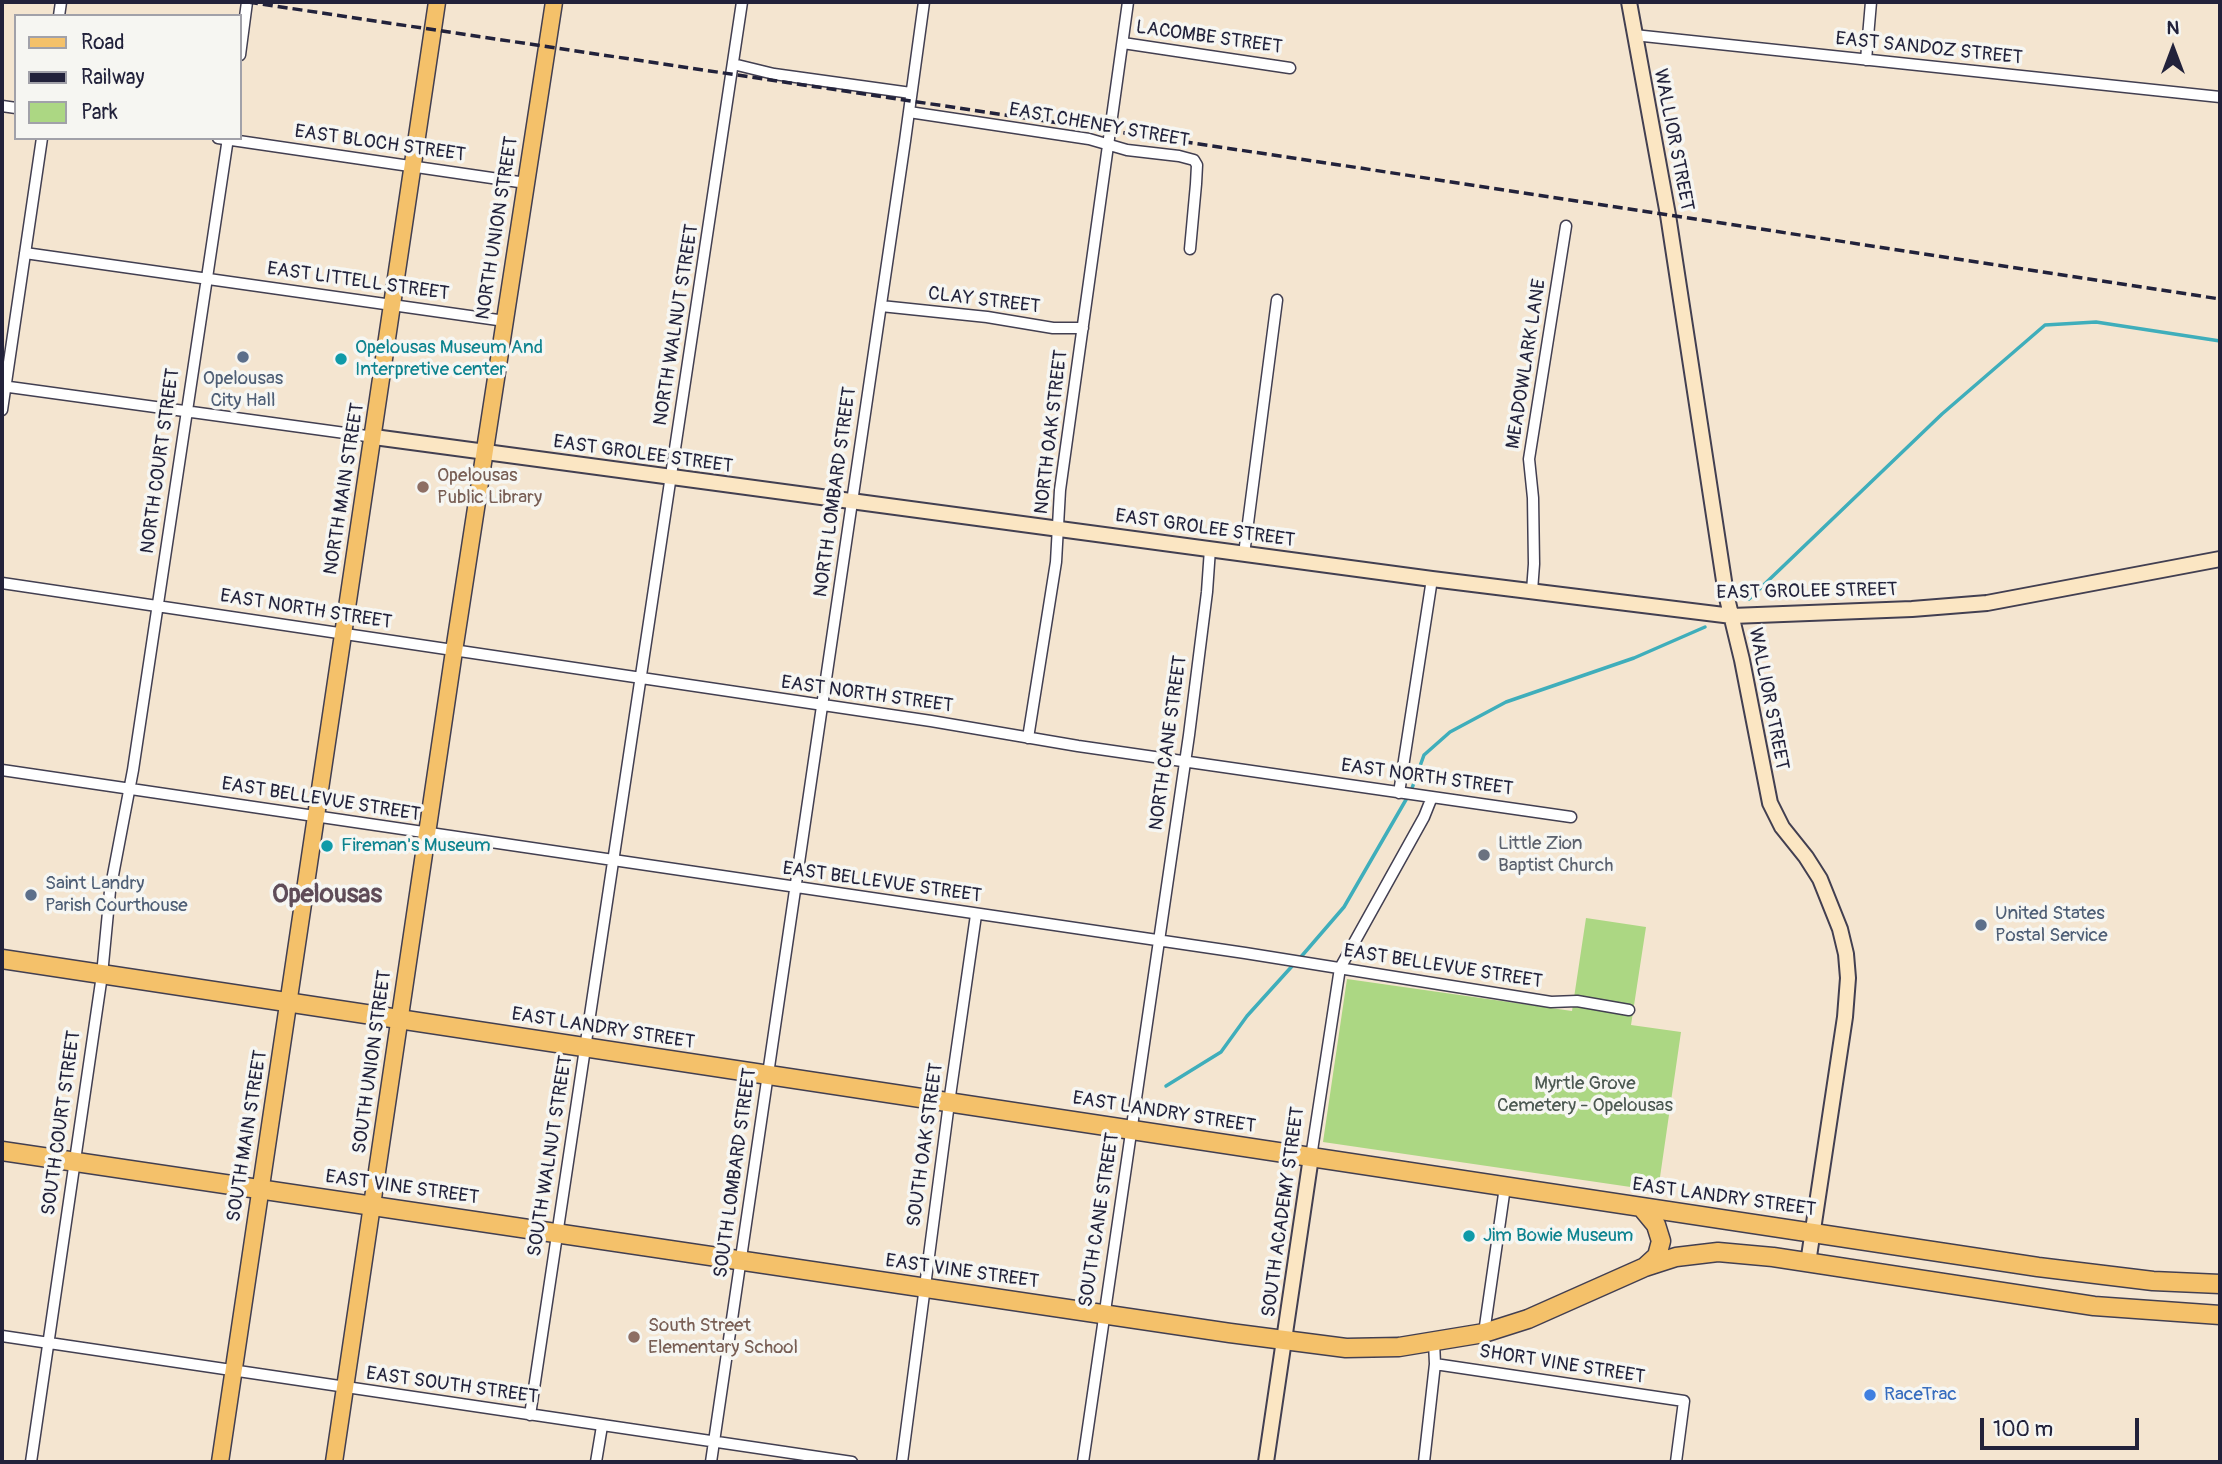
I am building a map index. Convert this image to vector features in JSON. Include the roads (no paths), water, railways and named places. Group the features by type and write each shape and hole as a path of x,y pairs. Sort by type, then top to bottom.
{"highway":[{"name":"EAST LANDRY STREET","path":"2,959 2099,1275 2220,1284"},
{"name":"EAST VINE STREET","path":"2,1151 1320,1345 1372,1348 1434,1342 1483,1333 1540,1314 1645,1267 1676,1257 1718,1252 1833,1266 2094,1306 2220,1315"},
{"path":"1642,1208 1656,1225 1661,1241 1657,1256 1645,1267"}],"main road":[{"name":"NORTH MAIN STREET","path":"316,816 437,2"},
{"name":"NORTH UNION STREET","path":"428,834 554,2"},
{"name":"SOUTH MAIN STREET","path":"220,1462 316,816"},
{"name":"SOUTH UNION STREET","path":"334,1462 428,834"}],"street":[{"path":"242,40 247,2"},
{"name":"NORTH WALNUT STREET","path":"613,861 742,2"},
{"name":"NORTH LOMBARD STREET","path":"795,888 924,2"},
{"name":"NORTH OAK STREET","path":"1028,738 1056,562 1060,490 1128,2"},
{"name":"WALLIOR STREET","path":"1629,2 1668,215 1726,594 1770,803 1782,827 1820,879 1840,929 1846,954 1846,1017 1808,1263"},
{"path":"1866,60 1871,2"},
{"name":"EAST SANDOZ STREET","path":"1634,34 2220,97"},
{"name":"LACOMBE STREET","path":"1123,43 1290,68"},
{"name":"EAST CHENEY STREET","path":"733,64 1089,139 1127,150 1194,160 1197,165 1190,249"},
{"path":"2,410 42,140"},
{"name":"NORTH COURT STREET","path":"129,790 207,277 225,140"},
{"name":"EAST BLOCH STREET","path":"232,140 526,183"},
{"name":"MEADOWLARK LANE","path":"1532,591 1533,498 1529,459 1566,226"},
{"name":"EAST LITTELL STREET","path":"25,253 505,321"},
{"path":"1244,554 1277,300"},
{"name":"CLAY STREET","path":"881,306 988,317 1053,328 1083,328"},
{"name":"EAST GROLEE STREET","path":"4,386 852,503 1432,579 1732,615 1912,609 1987,603 2220,559"},
{"name":"NORTH CANE STREET","path":"1160,941 1207,592 1210,549"},
{"path":"1402,793 1432,579"},
{"name":"EAST NORTH STREET","path":"2,583 1571,817"},
{"name":"EAST BELLEVUE STREET","path":"2,770 1160,941 1551,1002 1577,1002 1629,1010"},
{"name":"SOUTH COURT STREET","path":"31,1462 102,975 110,891 129,790"},
{"path":"1339,968 1424,817 1432,797"},
{"name":"SOUTH WALNUT STREET","path":"530,1415 613,861"},
{"name":"SOUTH LOMBARD STREET","path":"711,1462 795,888"},
{"name":"SOUTH OAK STREET","path":"902,1462 976,915"},
{"name":"SOUTH CANE STREET","path":"1083,1462 1160,941"},
{"name":"SOUTH ACADEMY STREET","path":"1266,1462 1339,968"},
{"path":"1483,1333 1504,1187"},
{"name":"EAST SOUTH STREET","path":"2,1336 852,1462"},
{"path":"1424,1462 1435,1364 1434,1342"},
{"name":"SHORT VINE STREET","path":"1435,1364 1684,1401 1676,1462"},
{"path":"596,1462 602,1426"}],"waterway":[{"path":"1749,599 1942,414 2045,325 2096,322 2220,341"},
{"path":"1300,958 1344,907 1411,791 1424,755 1450,732 1506,702 1634,658 1705,627"},
{"path":"1166,1086 1221,1052 1247,1016 1294,964"}],"railway":[{"path":"248,2 2220,299"}],"place":[{"name":"Opelousas City Hall","path":"243,357"},
{"name":"Opelousas Museum And Interpretive center","path":"341,359"},
{"name":"Opelousas Public Library","path":"423,487"},
{"name":"Fireman's Museum","path":"327,846"},
{"name":"Little Zion Baptist Church","path":"1484,855"},
{"name":"Saint Landry Parish Courthouse","path":"31,895"},
{"name":"United States Postal Service","path":"1981,925"},
{"name":"Jim Bowie Museum","path":"1469,1236"},
{"name":"South Street Elementary School","path":"634,1337"},
{"name":"RaceTrac","path":"1870,1395"}],"district":[{"name":"Opelousas","path":"327,895"}],"park label":[{"name":"Myrtle Grove Cemetery - Opelousas","path":"1585,1095"}]}
